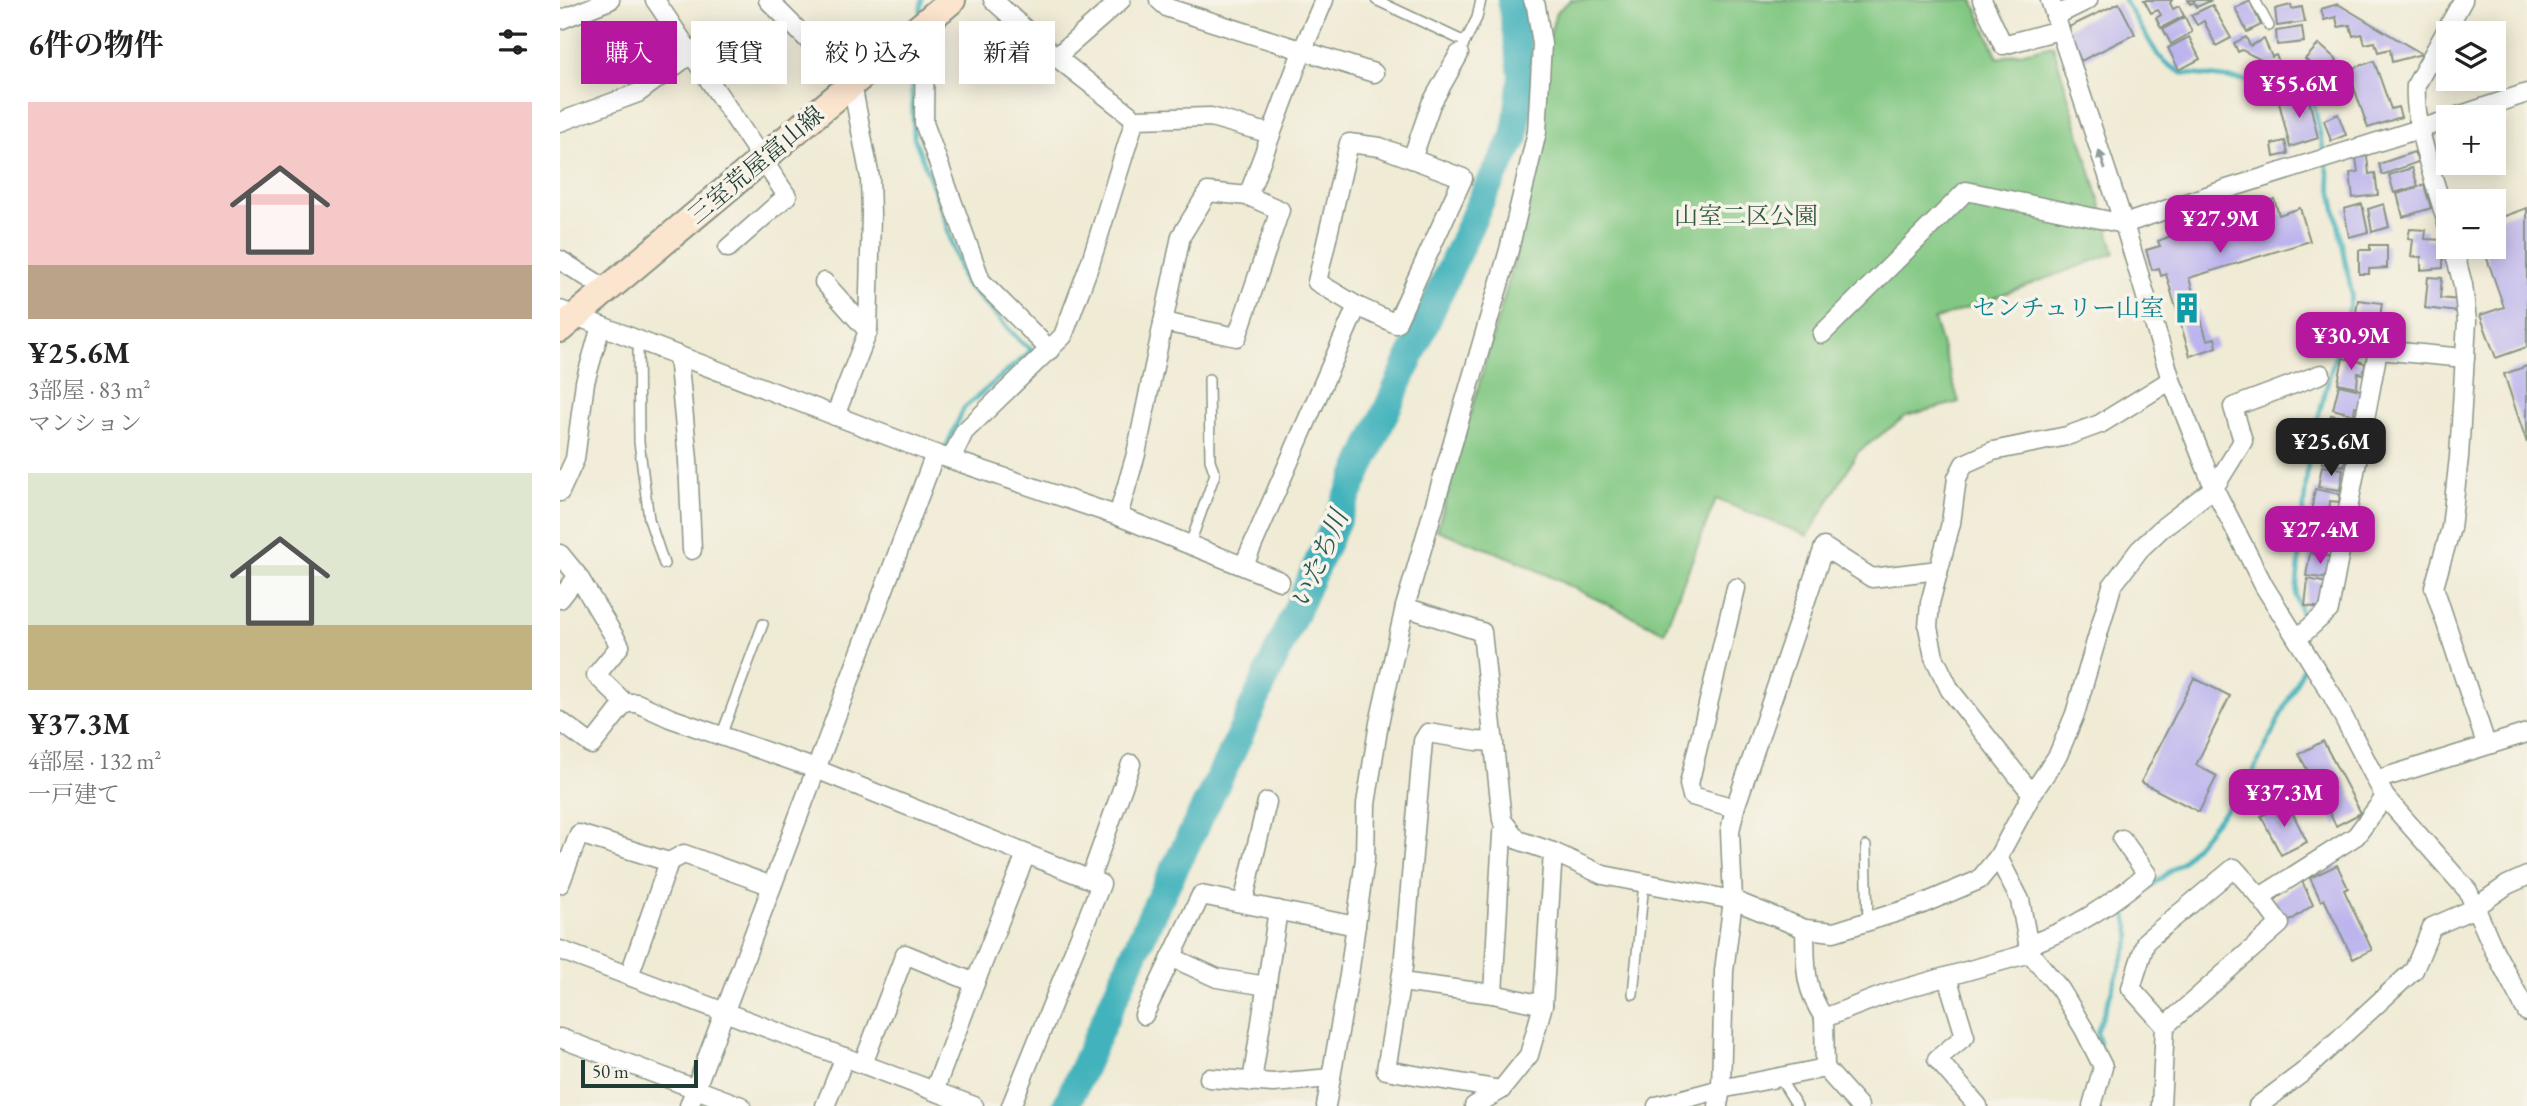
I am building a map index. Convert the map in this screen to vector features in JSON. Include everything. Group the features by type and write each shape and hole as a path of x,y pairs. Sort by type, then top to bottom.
{"main road":[{"name":"三室荒屋富山線","path":"924,21 938,9"},
{"name":"三室荒屋富山線","path":"565,318 606,289 852,84"}],"street":[{"path":"560,20 610,0"},
{"path":"560,122 638,93 691,54 654,0"},
{"path":"768,0 801,33"},
{"path":"993,0 1056,57 1135,119 1211,117 1271,134"},
{"path":"1056,57 1121,0"},
{"path":"1159,0 1168,8 1374,73"},
{"path":"1248,196 1324,0"},
{"path":"1326,1106 1356,926 1365,859 1368,790 1379,723 1405,607 1509,250 1537,132 1542,44 1533,0"},
{"path":"1982,0 2003,45 2055,15 2088,0"},
{"path":"2437,189 2420,129 2415,99 2416,85 2463,0"},
{"path":"938,9 923,123 981,281 1051,350"},
{"path":"2055,15 2124,224 2171,380 2214,488 2264,586 2332,695 2381,788 2468,891 2473,909 2527,1012"},
{"path":"1412,159 1432,104 1462,48"},
{"path":"711,84 787,196 728,248"},
{"path":"835,416 868,331 872,214 870,178 852,84"},
{"path":"2491,105 2527,93"},
{"path":"689,1106 816,769 943,457 964,432 1063,337 1091,261 1135,119"},
{"path":"1822,334 1966,191 2124,224 2436,124"},
{"path":"1349,143 1380,147 1412,159 1463,178 1396,324 1357,306 1317,282 1349,143"},
{"path":"1118,516 1136,454 1163,322 1181,236 1208,192 1248,196 1280,210 1237,337 1163,322"},
{"path":"2456,259 2463,285 2467,321 2459,457 2451,528 2434,587 2486,744"},
{"path":"560,260 606,289"},
{"path":"824,282 868,331"},
{"path":"1244,565 1357,306"},
{"path":"565,318 601,326 943,457 1118,516 1280,581"},
{"path":"560,492 575,459 585,382 601,326"},
{"path":"2297,639 2329,610 2378,351 2465,358"},
{"path":"678,355 688,460 692,550"},
{"path":"1405,607 1482,632 1502,820 1518,840 1553,852 1603,875 1733,900 1805,929 1834,932 1920,905 1979,880 1998,857 2032,794 2058,755 2075,714 2112,586 2139,550 2162,528 2214,488 2243,441 2233,407 2321,374"},
{"path":"2032,794 1950,690 1934,657 1928,627 1930,603 1951,523 1957,478 1964,464 1993,451 2067,436 2100,424 2171,380"},
{"path":"1720,1098 1724,971 1733,900 1730,831 1735,808 1824,548 1871,579 1938,570"},
{"path":"560,554 578,576 620,646 596,675 625,703 637,703 670,718 816,769 1101,884 1011,1106"},
{"path":"560,600 578,576"},
{"path":"1735,808 1692,796 1689,784 1736,588"},
{"path":"560,721 592,745 625,703"},
{"path":"1494,742 1428,733 1423,741 1401,982 1386,1070 1501,1090"},
{"path":"2260,897 2356,836 2381,788 2486,744 2527,733"},
{"path":"1090,879 1131,764"},
{"path":"1243,903 1267,802"},
{"path":"1493,994 1502,834 1508,828"},
{"path":"560,884 579,834 669,862"},
{"path":"1825,1018 1889,993 1947,977 2029,949 2115,901 2147,874 2122,839"},
{"path":"1474,1106 1501,1090 1529,1055 1543,1004 1553,852"},
{"path":"629,975 669,862 684,854 772,886"},
{"path":"934,1091 1026,854"},
{"path":"1998,857 2020,900 2029,949 2060,989 2103,1067 2092,1106"},
{"path":"2161,1106 2165,1026 2130,988 2146,941 2234,868 2280,924 2165,1026"},
{"path":"2258,1106 2302,1073 2414,970 2432,927 2473,909 2507,885 2527,876"},
{"path":"1144,1015 1202,895 1356,926"},
{"path":"1252,1082 1278,910"},
{"path":"1805,929 1806,978 1814,1001 1825,1018 1825,1068 1859,1106"},
{"path":"560,950 974,1106"},
{"path":"863,1064 905,954 975,983"},
{"path":"1171,957 1217,978 1267,986"},
{"path":"1947,977 1965,1036 1937,1059 1978,1106"},
{"path":"1401,982 1493,994 1543,1004"},
{"path":"560,1038 741,1106"},
{"path":"825,1106 845,1057"},
{"path":"1657,1106 1720,1098 1779,1077 1825,1068"},
{"path":"1209,1078 1273,1083 1331,1078"}],"lane":[{"path":"1376,0 1462,48 1477,18 1481,0"},
{"path":"2255,0 2269,26"},
{"path":"638,340 639,442 649,519 664,564"},
{"path":"1190,544 1215,474 1210,460 1209,379"},
{"path":"721,736 763,624"},
{"path":"1866,846 1868,922"},
{"path":"1633,994 1644,883"},
{"path":"1779,1077 1797,1106"}],"green space":[{"name":"山室二区公園","path":"1571,0 1973,0 1998,58 2053,45 2115,253 1934,320 1959,402 1906,416 1858,452 1808,536 1716,499 1664,632 1514,559 1437,530 1517,252 1549,39 1556,12"}],"building":[{"path":"2144,0 2172,0 2170,3 2173,9 2179,6 2184,16 2161,28 2156,18 2161,15 2158,10 2151,13"},
{"path":"2188,0 2212,0 2197,7 2194,2 2190,4"},
{"path":"2250,1 2261,25 2247,32 2235,8"},
{"path":"2119,3 2135,34 2081,61 2067,28"},
{"path":"2338,4 2422,54 2392,62 2390,49 2378,52 2375,42 2365,44 2362,34 2353,36 2350,25 2338,27 2336,17 2324,20 2321,9"},
{"path":"2212,5 2231,38 2216,46 2204,21 2197,25 2191,15"},
{"path":"2291,5 2292,9 2302,7 2305,22 2277,26 2275,9"},
{"path":"2185,17 2192,32 2171,44 2163,29"},
{"path":"2302,27 2304,42 2277,45 2276,31"},
{"path":"2189,37 2200,59 2179,70 2168,48"},
{"path":"2246,37 2250,46 2264,39 2272,57 2276,55 2279,62 2271,65 2242,50 2238,52 2234,43"},
{"path":"2319,44 2337,60 2323,76 2305,59"},
{"path":"2374,61 2391,109 2398,107 2401,117 2368,128 2348,70"},
{"path":"2308,95 2318,138 2290,147 2279,102"},
{"path":"2338,114 2346,135 2331,141 2324,120"},
{"path":"2285,141 2288,154 2274,157 2272,144"},
{"path":"2414,152 2418,162 2382,175 2379,164"},
{"path":"2367,156 2369,174 2375,173 2378,195 2353,198 2350,173 2358,172 2356,158"},
{"path":"2412,168 2418,186 2394,193 2389,175"},
{"path":"2424,185 2431,208 2403,217 2397,194"},
{"name":"センチュリー山室","path":"2274,199 2279,215 2300,208 2310,241 2189,278 2207,340 2215,338 2217,347 2190,356 2166,274 2161,276 2159,268 2152,270 2146,250 2160,246 2158,241 2176,234 2174,228"},
{"path":"2362,204 2368,232 2349,237 2344,209"},
{"path":"2384,204 2389,227 2372,232 2368,209"},
{"path":"2527,208 2527,347 2496,358 2480,315 2504,307 2487,259 2506,259 2506,216"},
{"path":"2410,229 2426,230 2425,239 2436,240 2436,259 2443,259 2443,268 2421,270 2421,257 2411,257 2413,239 2408,238"},
{"path":"2370,245 2387,245 2387,268 2369,269 2369,274 2359,274 2359,250 2370,250"},
{"path":"2428,277 2442,278 2440,298 2459,300 2458,312 2425,308"},
{"path":"2358,300 2382,303 2378,332 2368,331 2369,326 2354,325"},
{"path":"2343,358 2365,363 2364,374 2358,373 2357,387 2338,383"},
{"path":"2527,366 2527,443 2504,374"},
{"path":"2339,385 2365,391 2363,407 2355,406 2354,415 2333,409"},
{"path":"2331,415 2346,418 2342,442 2326,440"},
{"path":"2325,441 2348,445 2344,466 2322,463"},
{"path":"2322,466 2343,469 2340,490 2318,487"},
{"path":"2315,489 2340,494 2339,502 2330,501 2329,514 2311,512"},
{"path":"2313,514 2341,517 2338,538 2328,537 2326,545 2309,543"},
{"path":"2310,553 2333,557 2331,579 2306,576"},
{"path":"2308,579 2327,583 2324,608 2305,606"},
{"path":"2194,678 2230,696 2196,765 2217,776 2199,812 2141,782"},
{"path":"2323,741 2361,813 2336,826 2299,754"},
{"path":"2287,802 2307,842 2281,855 2261,816"},
{"path":"2337,865 2348,888 2344,890 2372,950 2353,959 2324,899 2321,901 2310,878"},
{"path":"2302,881 2313,905 2287,923 2273,901"}],"waterway":[{"path":"920,12 922,0"},
{"name":"いたち川","path":"1066,1106 1152,914 1234,748 1484,194 1515,137 1522,74 1511,0"},
{"path":"2124,0 2158,55 2182,73 2286,85 2308,91 2313,99 2324,153"},
{"path":"911,84 914,137 939,202 964,282 1021,342 1032,350 964,408 943,453"},
{"path":"2305,626 2296,596 2309,450 2352,295 2326,162"},
{"path":"915,536 930,491"},
{"path":"2100,1044 2097,1032 2131,936 2124,907 2182,862 2248,783 2306,663"}],"place":[{"name":"センチュリー山室","path":"2187,308"}]}
